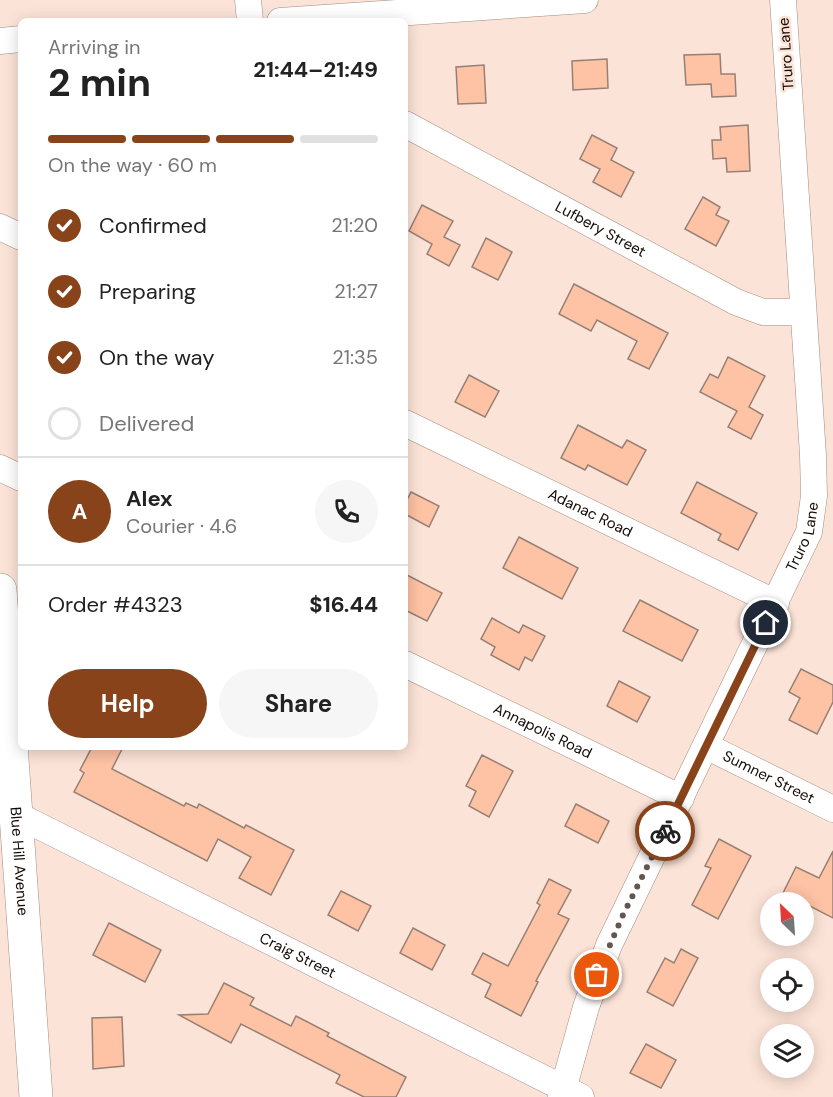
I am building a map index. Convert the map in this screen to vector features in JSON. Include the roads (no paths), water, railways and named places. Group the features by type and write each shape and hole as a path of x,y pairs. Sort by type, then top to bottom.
{"highway":[{"name":"Blue Hill Avenue","path":"0,590 36,1097"}],"street":[{"path":"248,0 250,18"},
{"path":"331,18 585,0"},
{"name":"Truro Lane","path":"569,1094 583,1016 597,975 623,915 776,603 823,496 813,455 783,0"},
{"path":"0,40 18,39"},
{"name":"Lufbery Street","path":"408,126 736,302 763,312 802,312"},
{"path":"0,227 18,236"},
{"name":"Adanac Road","path":"408,424 776,603"},
{"path":"0,468 18,477"},
{"name":"Annapolis Road","path":"408,665 681,798"},
{"name":"Sumner Street","path":"706,746 833,809"},
{"name":"Craig Street","path":"15,814 569,1094"}]}
